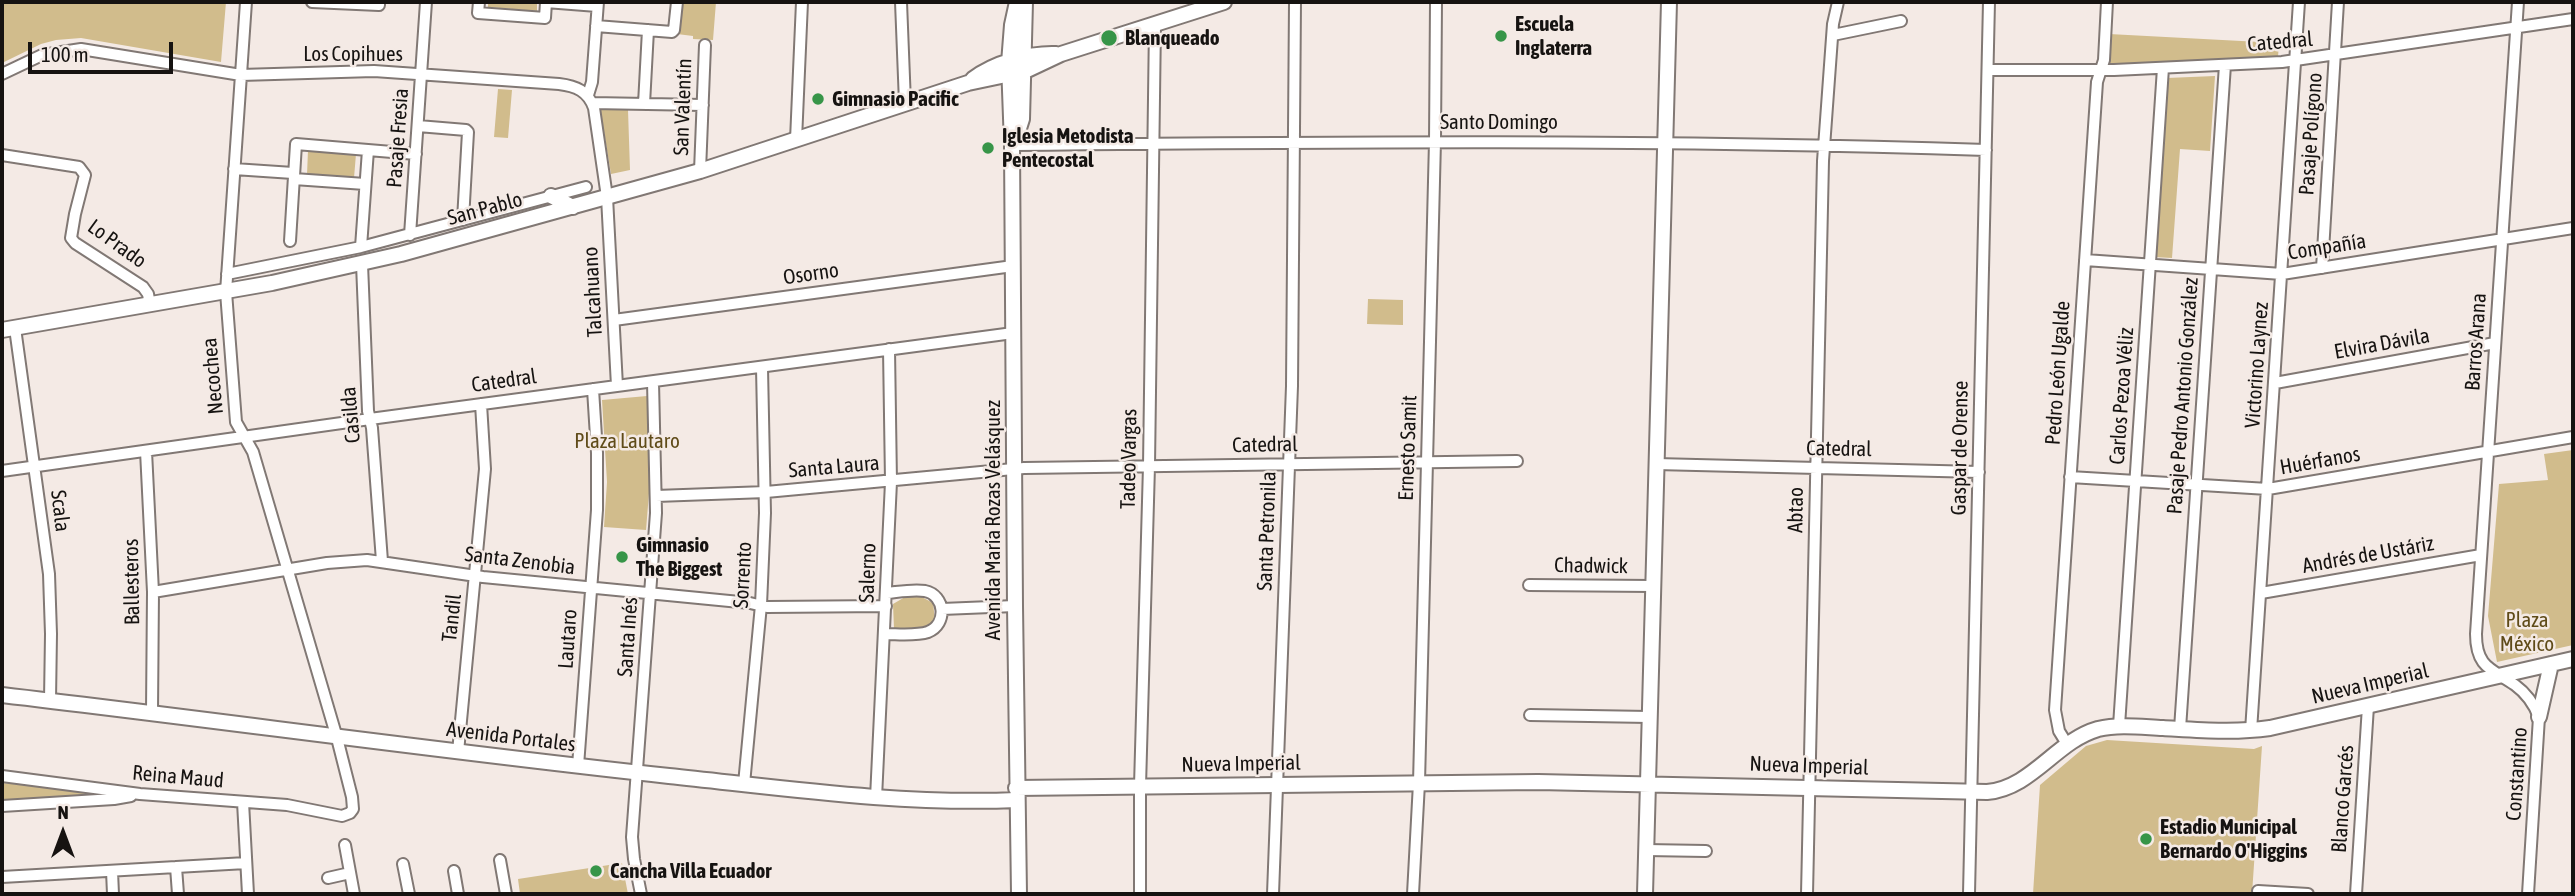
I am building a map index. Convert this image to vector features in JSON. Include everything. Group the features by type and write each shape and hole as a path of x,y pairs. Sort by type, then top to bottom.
{"main road":[{"name":"Avenida María Rozas Velásquez","path":"1017,2 1012,25 1009,69 1019,894"},
{"name":"Avenida María Rozas Velásquez","path":"1012,145 1018,138 1021,125 1025,2"},
{"name":"San Pablo","path":"9,329 226,292 362,264 700,171 1009,69 1224,2"},
{"path":"1645,894 1669,2"},
{"path":"551,197 573,207"},
{"name":"Nueva Imperial","path":"1017,794 1140,786 1419,783 1648,783 1994,791 2012,786 2067,744 2093,731 2119,726 2251,731 2573,659"},
{"path":"2539,717 2551,664"},
{"name":"Avenida Portales","path":"2,695 152,712 337,738 876,797 1017,794"}],"street":[{"name":"Necochea","path":"246,2 226,292 236,422 253,452 288,569 352,797 353,809 350,813"},
{"path":"312,2 379,5 379,2"},
{"name":"Pasaje Fresia","path":"410,235 426,2"},
{"path":"479,2 478,13 545,18 546,2 598,4"},
{"path":"596,26 672,32 677,2"},
{"path":"796,140 802,2"},
{"path":"901,2 905,103"},
{"name":"Santa Petronila","path":"1273,894 1289,464 1295,2"},
{"name":"Ernesto Samit","path":"1413,894 1419,783 1436,2"},
{"name":"Abtao","path":"1807,894 1825,147 1838,2"},
{"name":"Gaspar de Orense","path":"1969,894 1989,2"},
{"name":"Pedro León Ugalde","path":"2067,744 2059,731 2056,710 2097,82 2104,60 2107,2"},
{"name":"Victorino Laynez","path":"2251,731 2299,2"},
{"name":"Pasaje Polígono","path":"2322,268 2338,2"},
{"name":"Barros Arana","path":"2498,676 2482,661 2476,640 2518,2"},
{"name":"Talcahuano","path":"598,4 590,99 607,197 617,386"},
{"name":"Catedral","path":"1988,69 2100,71 2295,61 2573,19"},
{"path":"1833,36 1901,21"},
{"name":"Tadeo Vargas","path":"1140,894 1140,786 1149,466 1154,24"},
{"path":"644,104 649,30"},
{"name":"San Valentín","path":"700,171 705,45"},
{"name":"Los Copihues","path":"2,74 41,55 81,49 241,75 374,71 422,73 565,84 580,89 590,99 644,104 703,105"},
{"name":"Pasaje Pedro Antonio González","path":"2180,729 2225,65"},
{"name":"Carlos Pezoa Véliz","path":"2119,726 2163,68"},
{"path":"418,126 468,132 463,220"},
{"name":"Santo Domingo","path":"1012,145 1664,142 1986,150"},
{"path":"289,241 296,144 416,154"},
{"path":"361,247 368,150"},
{"name":"Lo Prado","path":"2,155 84,170 71,238 143,287 148,294 150,305"},
{"path":"234,169 365,184"},
{"name":"San Pablo","path":"227,274 361,247 586,187"},
{"name":"Compañía","path":"2085,260 2282,274 2573,228"},
{"name":"Casilda","path":"362,264 370,419 382,561"},
{"name":"Osorno","path":"614,320 1013,266"},
{"name":"Scala","path":"9,329 35,466 50,594 50,701"},
{"name":"Catedral","path":"2,471 1013,333"},
{"name":"Elvira Dávila","path":"2275,383 2495,343"},
{"name":"Salerno","path":"876,797 891,482 889,349"},
{"name":"Sorrento","path":"744,784 761,605 766,492 762,368"},
{"name":"Santa Inés","path":"641,894 632,837 656,496 653,382"},
{"name":"Lautaro","path":"578,766 598,482 593,389"},
{"name":"Tandil","path":"458,752 485,469 481,404"},
{"name":"Huérfanos","path":"2070,477 2268,489 2573,437"},
{"name":"Ballesteros","path":"146,451 153,592 152,712"},
{"name":"Catedral","path":"1013,469 1517,461"},
{"name":"Catedral","path":"1656,464 1979,472"},
{"name":"Santa Laura","path":"656,496 766,492 1013,469"},
{"name":"Andrés de Ustáriz","path":"2261,593 2481,555"},
{"name":"Santa Zenobia","path":"153,592 340,561 382,561 475,576 761,605 886,606"},
{"name":"Chadwick","path":"1529,584 1653,586"},
{"path":"884,634 929,632 940,620 942,609 937,598 927,592 887,593"},
{"path":"942,609 1015,606"},
{"name":"Constantino","path":"2498,676 2523,692 2539,717 2528,894"},
{"name":"Blanco Garcés","path":"2356,894 2368,706"},
{"path":"1530,715 1649,717"},
{"name":"Reina Maud","path":"2,776 140,794 287,805 342,816 350,813"},
{"path":"2,806 114,799 140,794"},
{"path":"243,802 248,894"},
{"path":"345,845 354,894"},
{"path":"1646,849 1706,851"},
{"path":"500,860 506,894"},
{"path":"2,877 246,863"},
{"path":"403,864 409,894"},
{"path":"176,867 178,894"},
{"path":"112,871 113,894"},
{"path":"454,871 458,894"},
{"path":"328,878 350,873"},
{"path":"2258,891 2308,894"}],"green space":[{"path":"2,2 226,2 221,62 81,38 41,44 2,63"},
{"path":"488,2 537,2 537,11 488,7"},
{"path":"679,2 716,2 713,40 693,39 693,36 677,34"},
{"path":"2109,34 2279,43 2278,57 2108,65"},
{"path":"2215,76 2210,151 2180,149 2172,258 2154,257 2167,78"},
{"path":"498,89 512,90 508,138 494,137"},
{"path":"600,108 628,110 630,170 611,174"},
{"path":"308,150 356,154 354,178 307,175"},
{"path":"1368,299 1403,300 1403,325 1367,324"},
{"name":"Plaza Lautaro","path":"647,396 650,481 646,530 604,527 607,482 602,400"},
{"name":"Plaza México","path":"2573,450 2573,645 2497,662 2488,616 2499,484 2548,480 2544,454"},
{"path":"920,596 933,603 935,620 916,630 894,629 893,604 905,597"},
{"name":"Estadio Municipal Bernardo O'Higgins","path":"2107,740 2254,749 2262,746 2252,894 2033,894 2040,785 2086,746"},
{"path":"2,783 113,793 110,796 2,802"},
{"name":"Cancha Villa Ecuador","path":"622,863 628,894 520,894 518,879"}],"place":[{"name":"Escuela Inglaterra","path":"1501,36"},
{"name":"Blanqueado","path":"1109,38"},
{"name":"Gimnasio Pacific","path":"818,99"},
{"name":"Iglesia Metodista Pentecostal","path":"988,148"},
{"name":"Gimnasio The Biggest","path":"622,557"},
{"name":"Estadio Municipal Bernardo O'Higgins","path":"2146,839"},
{"name":"Cancha Villa Ecuador","path":"596,871"}]}
